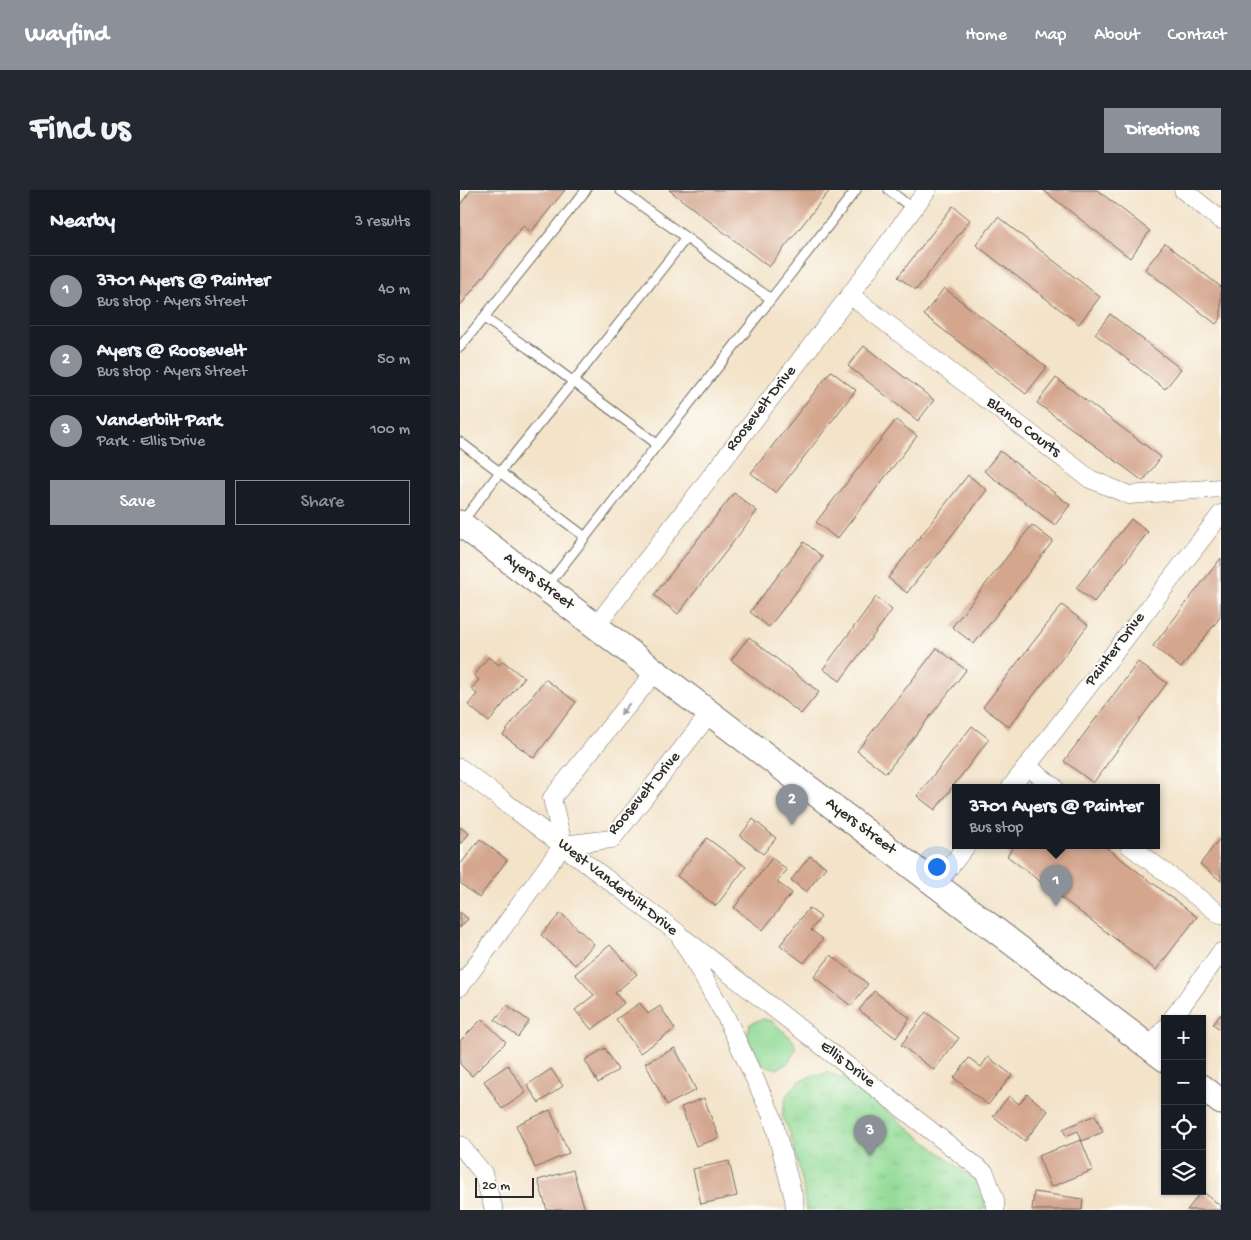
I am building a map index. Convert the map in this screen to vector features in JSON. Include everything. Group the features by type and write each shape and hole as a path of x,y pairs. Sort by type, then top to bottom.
{"main road":[{"name":"Ayers Street","path":"460,524 1157,1053"},
{"path":"1206,1090 1221,1102"}],"street":[{"name":"Roosevelt Drive","path":"596,626 850,295 927,190"},
{"path":"1183,190 1221,220"},
{"name":"Blanco Courts","path":"850,295 1090,480 1129,495 1221,488"},
{"name":"Painter Drive","path":"1013,784 1221,514"},
{"path":"460,987 563,845 552,798 656,672"},
{"name":"Roosevelt Drive","path":"563,845 612,839 710,714"},
{"path":"1027,766 1050,784"},
{"name":"West Vanderbilt Drive","path":"460,768 678,933 726,1017 772,1116 794,1199 795,1210"},
{"path":"936,885 964,849"},
{"path":"1134,849 1221,915"},
{"name":"Ellis Drive","path":"678,933 985,1173 995,1200 995,1210"},
{"path":"1175,1015 1221,952"},
{"path":"1157,1053 1161,1040"},
{"path":"460,1145 483,1173 494,1210"}],"lane":[{"path":"460,347 586,190"},
{"path":"620,190 770,299"},
{"path":"545,588 856,190"},
{"path":"888,190 913,209"},
{"path":"460,524 686,238"},
{"path":"484,318 528,348 657,444"},
{"path":"460,442 584,536"}],"green space":[{"path":"762,1019 772,1021 793,1040 796,1049 788,1063 777,1069 762,1064 747,1036 750,1024"},
{"path":"829,1073 847,1080 976,1181 985,1197 985,1210 806,1210 802,1180 790,1133 782,1116 786,1096 798,1082 813,1075"}],"building":[{"path":"471,190 565,190 531,232 523,226 460,306 460,205"},
{"path":"669,190 830,190 769,267"},
{"path":"1043,190 1097,190 1150,231 1130,258"},
{"path":"953,206 970,220 916,290 898,277"},
{"path":"998,217 1100,297 1079,324 976,245"},
{"path":"1165,243 1221,287 1221,318 1216,324 1145,269"},
{"path":"944,288 1047,367 1026,394 924,315"},
{"path":"1110,314 1181,369 1165,389 1095,334"},
{"path":"864,346 934,400 918,421 848,366"},
{"path":"831,371 856,390 776,493 751,473"},
{"path":"1056,378 1161,457 1143,481 1037,403"},
{"path":"896,420 917,436 837,539 816,522"},
{"path":"1000,451 1070,505 1055,525 984,471"},
{"path":"968,475 987,490 907,593 888,578"},
{"path":"734,493 757,511 678,614 654,595"},
{"path":"1131,519 1148,532 1094,602 1076,588"},
{"path":"1032,525 1053,541 974,644 952,627"},
{"path":"804,542 823,557 769,627 750,612"},
{"path":"1221,558 1221,616 1181,668 1153,646"},
{"path":"876,597 892,610 840,681 823,669"},
{"path":"1062,605 1088,625 1009,727 983,707"},
{"path":"749,637 819,692 801,714 731,660"},
{"path":"937,648 966,670 886,773 857,751"},
{"path":"488,657 499,665 503,661 524,678 489,722 468,705 477,694 471,689 479,680 474,676"},
{"path":"1138,662 1167,683 1093,783 1064,761"},
{"path":"545,679 576,702 534,758 503,735"},
{"path":"972,726 989,739 955,784 952,784 952,788 935,810 917,796"},
{"path":"753,819 776,838 763,854 740,836"},
{"path":"460,827 469,834 460,844"},
{"path":"1221,837 1221,881 1200,864"},
{"path":"707,838 746,867 716,906 677,876"},
{"path":"480,839 507,860 479,898 460,883 460,865"},
{"path":"1012,849 1108,849 1197,917 1156,970 1007,856"},
{"path":"810,856 826,867 806,892 791,880"},
{"path":"772,858 787,870 777,882 792,893 763,930 734,908"},
{"path":"809,908 821,917 811,930 823,939 804,963 780,945"},
{"path":"460,912 468,919 460,928"},
{"path":"561,913 594,944 575,965 541,935"},
{"path":"610,945 637,974 615,993 624,1003 592,1030 575,1010 594,995 575,974"},
{"path":"831,955 868,984 851,1006 814,977"},
{"path":"874,991 910,1018 896,1038 859,1010"},
{"path":"640,1003 648,1014 660,1006 675,1029 640,1053 616,1019"},
{"path":"507,1005 529,1021 518,1037 495,1020"},
{"path":"926,1012 959,1038 934,1070 901,1045"},
{"path":"1221,1014 1221,1030 1213,1024"},
{"path":"482,1019 506,1042 472,1076 460,1064 460,1041"},
{"path":"605,1048 618,1070 598,1083 585,1060"},
{"path":"675,1048 696,1090 667,1105 645,1063"},
{"path":"988,1057 1012,1075 988,1105 954,1078 969,1058 981,1067"},
{"path":"508,1065 526,1093 502,1109 484,1081"},
{"path":"551,1069 563,1086 539,1103 527,1085"},
{"path":"1027,1094 1048,1111 1025,1141 993,1116 1009,1096 1019,1104"},
{"path":"704,1098 719,1138 696,1146 681,1107"},
{"path":"550,1110 569,1153 535,1168 516,1125"},
{"path":"1095,1115 1103,1132 1082,1141 1078,1131 1066,1136 1063,1129"},
{"path":"1081,1140 1093,1170 1051,1187 1038,1156"},
{"path":"729,1161 737,1196 701,1204 693,1169"},
{"path":"573,1170 585,1210 547,1210 538,1180"},
{"path":"1034,1192 1083,1199 1082,1210 1032,1210"},
{"path":"1206,1194 1221,1206 1221,1210 1187,1210 1199,1195"}],"place":[{"name":"Ayers @ Roosevelt","path":"792,825"},
{"name":"3701 Ayers @ Painter","path":"1056,906"},
{"name":"Vanderbilt Park","path":"870,1156"}]}
